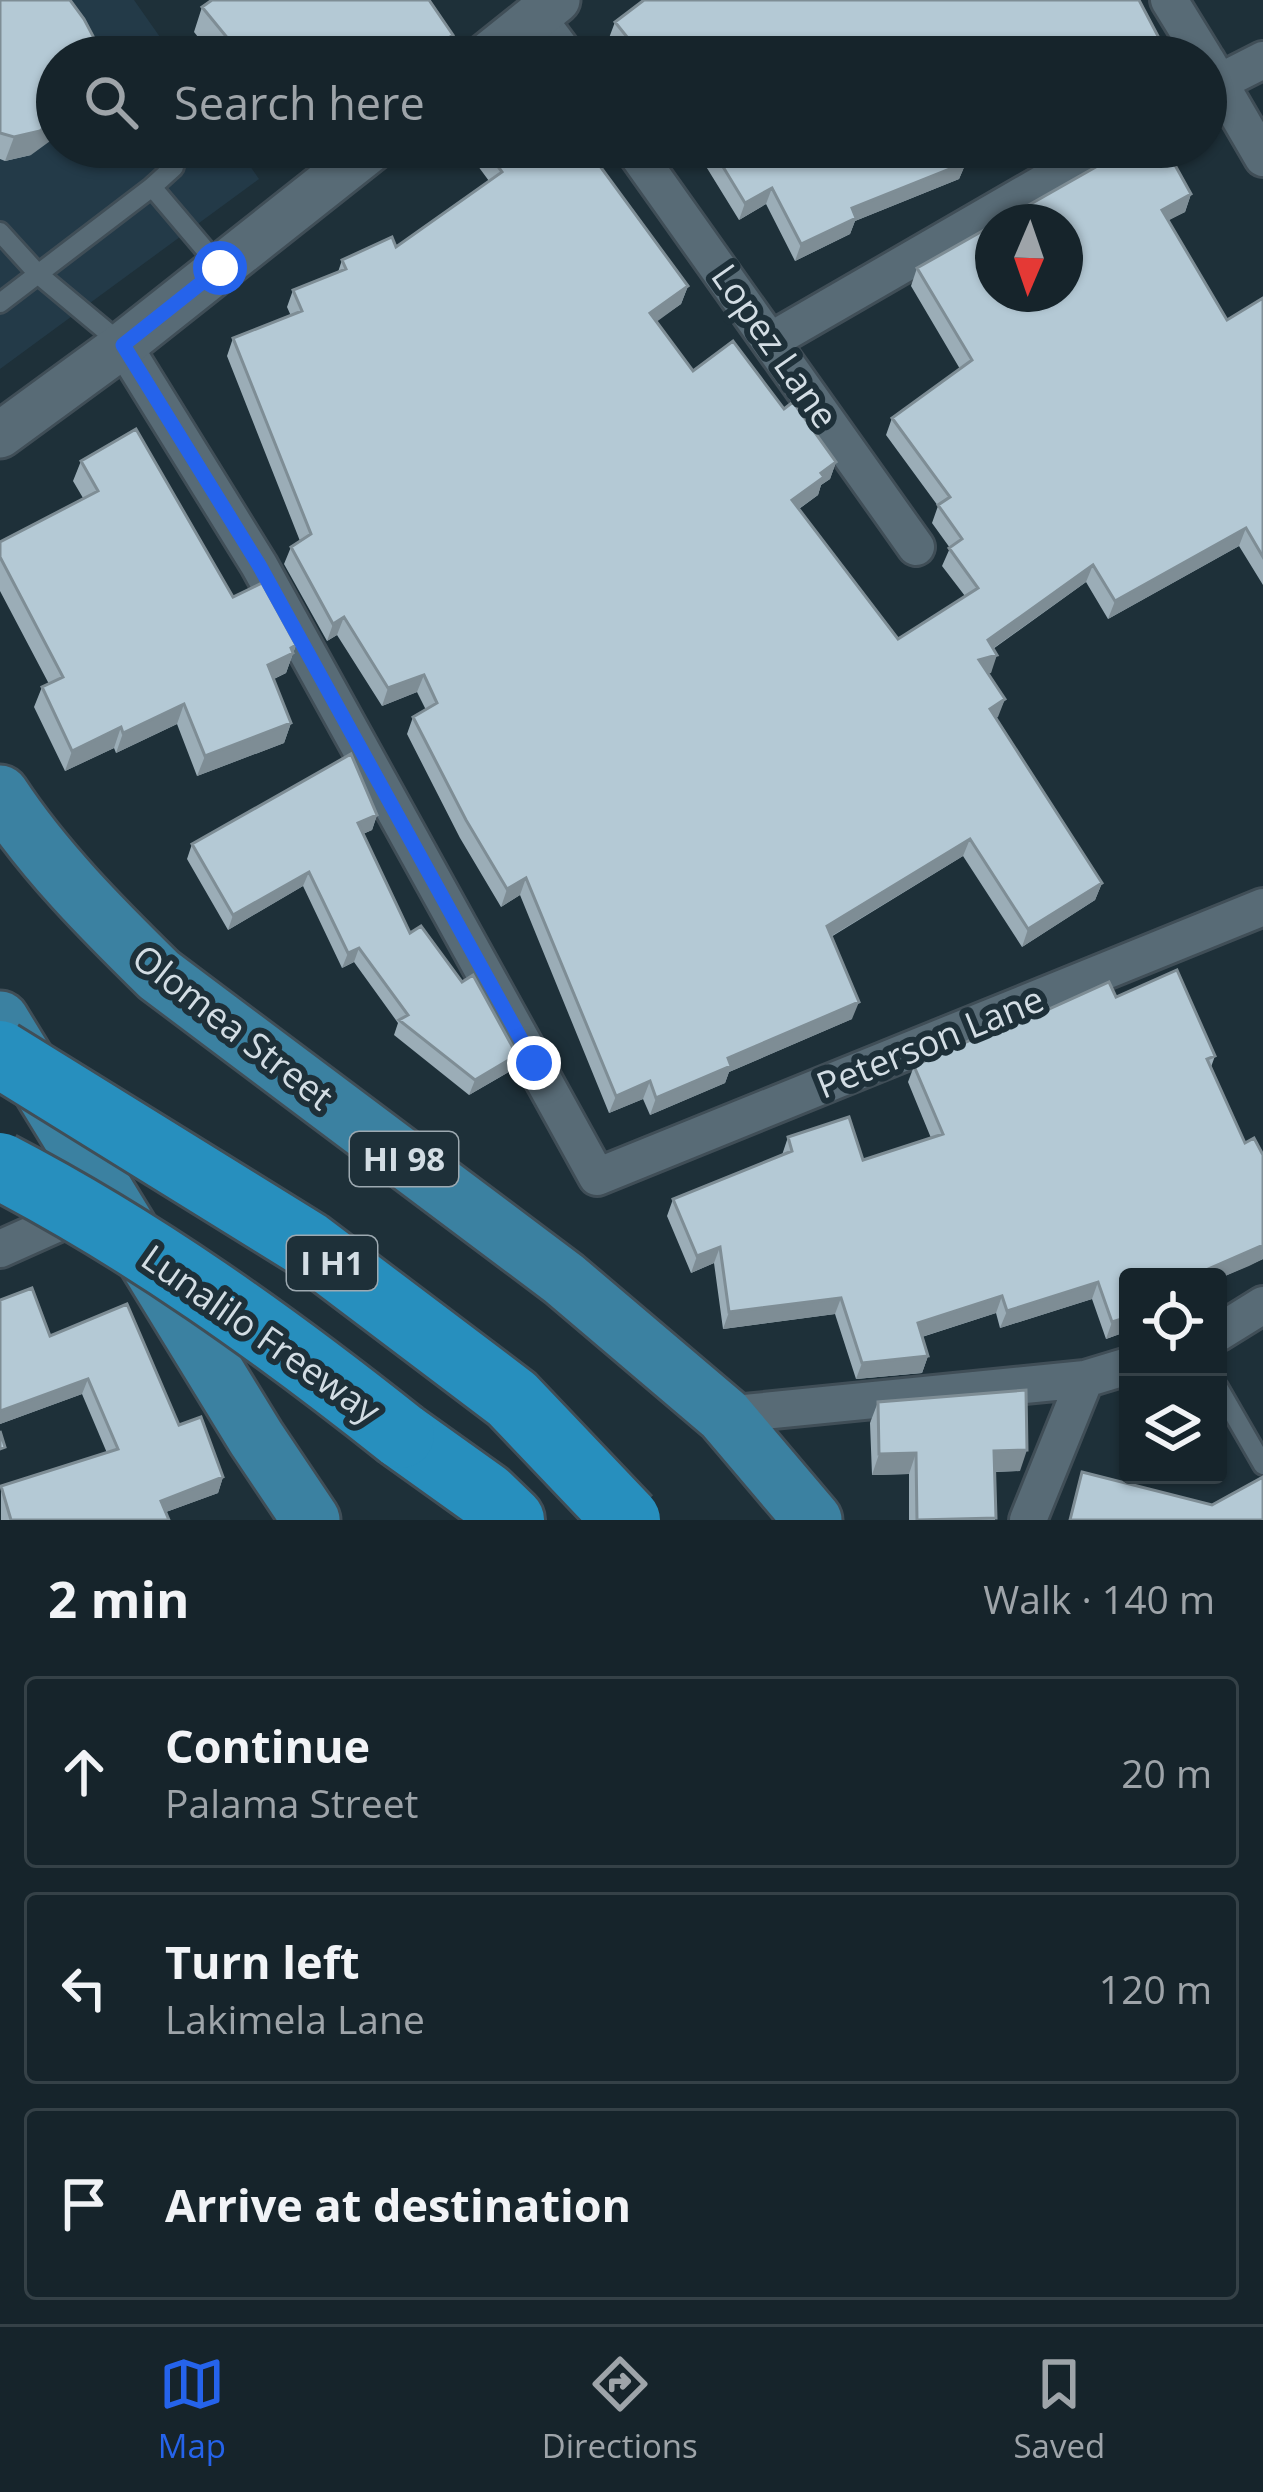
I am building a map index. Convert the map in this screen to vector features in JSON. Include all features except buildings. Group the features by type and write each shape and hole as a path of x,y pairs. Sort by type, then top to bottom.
{"highway":[{"name":"I H1","path":"0,1054 307,1244 512,1400 628,1520"},
{"name":"Lunalilo Freeway","path":"0,1166 181,1272 297,1352 485,1495 511,1520"}],"main road":[{"name":"Olomea Street","path":"0,794 21,826 91,907 159,975 564,1280 724,1415 813,1520"},
{"path":"0,1020 311,1520"}],"street":[{"path":"1169,0 1189,36"},
{"path":"512,36 547,8 558,36"},
{"path":"1227,68 1263,60"},
{"path":"1227,101 1263,158"},
{"path":"0,435 123,345 346,168"},
{"name":"Lopez Lane","path":"647,168 916,548"},
{"path":"772,340 1070,168"},
{"name":"Peterson Lane","path":"123,345 259,565 597,1177 1263,907"},
{"path":"0,1249 112,1199"},
{"path":"1227,1327 1263,1305"},
{"path":"724,1415 1085,1379 1119,1369"},
{"path":"1028,1520 1085,1379"}],"lane":[{"path":"0,303 173,168"},
{"path":"152,187 220,268"},
{"path":"0,232 39,274 123,345"},
{"path":"1227,1403 1263,1465"}],"shaded area":[{"path":"32,0 134,0 159,36 36,36 36,168 251,168 259,179 0,369 0,21"}],"route":[{"path":"220,268 123,345 259,565 534,1063"}]}
